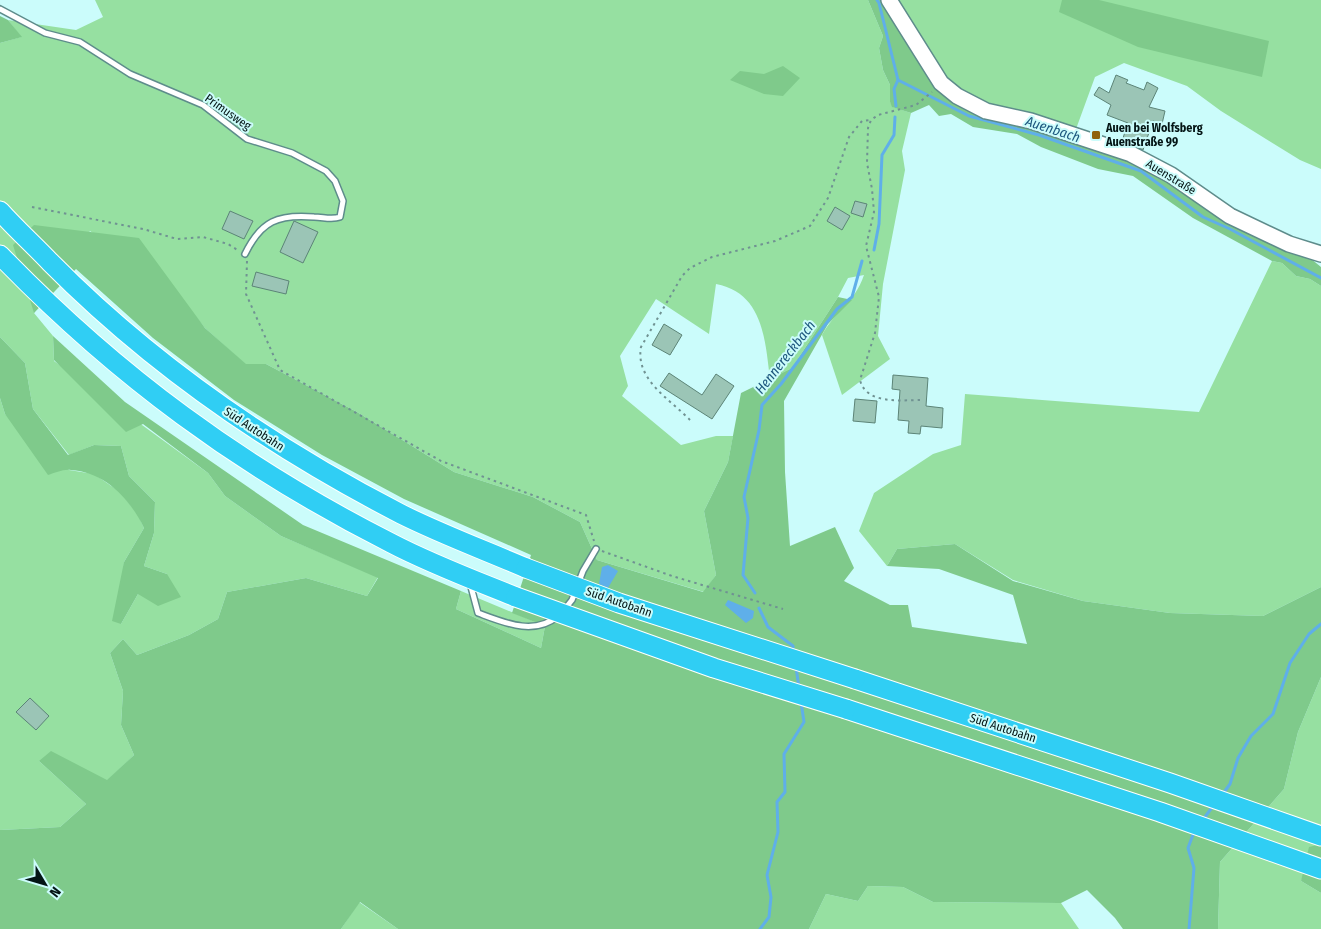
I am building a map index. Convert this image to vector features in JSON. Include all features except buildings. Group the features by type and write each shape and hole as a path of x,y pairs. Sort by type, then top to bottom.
{"highway":[{"name":"Süd Autobahn","path":"0,211 65,277 150,354 209,399 270,440 335,479 403,515 526,568 619,603 1170,783 1321,836"},
{"path":"0,255 33,288 129,375 192,424 258,469 392,544 516,597 714,668 846,709 1160,812 1321,869"}],"street":[{"name":"Auenstraße","path":"888,0 941,84 957,96 986,110 1032,121 1131,154 1171,175 1230,216 1289,244 1321,254"}],"lane":[{"name":"Primusweg","path":"0,9 45,32 80,42 130,74 203,105 247,139 292,153 326,171 335,181 343,201 340,217 286,216 277,219 256,235 245,254"},
{"path":"468,578 478,613 520,626 540,627 557,618 572,600 583,571 596,549"}],"path":[{"path":"690,420 656,389 644,371 640,355 650,331 682,276 690,268 712,257 775,241 810,226 828,198 849,137 862,121 871,120 878,115 909,108 935,89"},
{"path":"871,120 868,128 866,148 874,212 866,246 879,297 875,333 860,380 863,387 880,399 920,400"},
{"path":"32,207 143,229 177,239 202,237 228,244 245,254 248,263 246,294 280,370 441,461 586,515 596,549 672,576 783,609"}],"green space":[{"path":"95,0 868,0 883,36 879,48 883,70 890,85 890,102 893,107 911,113 902,151 905,170 883,284 878,336 890,359 842,395 822,335 855,293 864,275 848,278 838,297 792,368 770,379 766,349 759,320 744,297 732,289 716,284 709,334 656,299 620,356 628,386 622,396 681,445 716,436 733,436 728,462 704,511 716,575 704,592 597,560 580,522 533,497 454,472 357,412 266,364 246,365 205,328 179,296 90,231 34,313 53,336 54,361 208,473 225,496 281,536 378,577 367,596 306,578 227,592 218,619 189,635 137,655 123,639 110,653 123,691 121,725 134,755 107,781 39,761 86,804 60,827 0,830 0,398 5,414 69,470 94,474 120,492 137,513 144,528 124,562 121,624 138,594 167,574 144,566 154,533 155,502 129,476 121,446 94,445 69,455 33,409 25,363 0,337 0,43 21,37 8,20 76,30 103,17"},
{"path":"868,0 882,0 950,97 1135,163 1305,254 1321,267 1321,286 1310,279 1296,276 1282,263 1272,261 1193,218 1133,176 1098,169 1041,147 1017,134 973,127 951,114 939,116 929,105 911,113 892,107 890,102 890,85 883,70 879,48 883,36"},
{"path":"882,0 1321,0 1321,169 1300,160 1221,111 1187,86 1124,63 1095,77 1072,140 950,97"},
{"path":"1062,0 1099,0 1269,41 1262,77 1138,47 1059,12"},
{"path":"0,16 8,20 22,37 0,43"},
{"path":"783,66 800,78 783,96 764,94 730,80 740,71 764,74"},
{"path":"34,225 139,238 205,328 246,364 266,364 357,412 454,472 533,497 580,522 597,560 703,592 716,575 704,511 728,462 741,393 792,368 838,297 852,300 828,324 784,401 785,472 790,546 835,527 854,568 844,581 890,605 908,605 912,627 1027,644 1013,595 939,569 887,566 897,549 955,544 1013,581 1083,601 1170,613 1263,616 1321,587 1321,677 1298,732 1284,789 1220,862 1218,929 1123,929 1115,918 1087,890 1061,903 933,902 903,887 868,886 858,901 826,894 809,929 398,929 360,902 341,929 0,929 0,830 60,827 86,804 39,761 51,751 107,780 134,755 121,725 123,691 110,653 123,639 137,655 189,635 218,619 227,592 306,578 367,596 378,578 281,536 225,496 208,473 143,424 126,432 54,360 53,336 125,402 303,525 461,591 456,609 541,648 545,626 512,613 531,555 404,499 322,455 234,400 153,338 76,269 34,313 13,245"},
{"path":"1272,261 1282,263 1296,276 1310,279 1321,286 1321,587 1263,616 1170,613 1083,601 1013,580 955,544 897,549 887,566 859,531 874,493 933,454 961,445 965,394 1199,412"},
{"path":"0,337 25,363 33,409 68,455 94,445 121,446 129,476 155,502 154,533 144,566 167,574 181,597 158,606 138,594 121,624 112,621 124,562 144,528 124,497 95,476 71,470 48,475 5,414 0,398"},
{"path":"461,591 545,626 541,648 456,609"},
{"path":"1321,677 1321,844 1301,881 1321,893 1321,929 1218,929 1220,862 1284,789 1298,732"},
{"path":"1321,844 1321,893 1301,881 1309,847"},
{"path":"868,886 903,887 933,902 1061,903 1079,929 809,929 826,894 858,901"},
{"path":"359,902 398,929 341,929"}],"water":[{"path":"608,565 618,571 608,588 599,584 602,567"},
{"path":"728,600 754,611 753,618 746,623 725,605"}],"waterway":[{"name":"Auenbach","path":"877,0 898,80 969,116 1039,135 1141,171 1203,217 1230,229 1321,278"},
{"name":"Hennereckbach","path":"896,106 894,89 898,80"},
{"name":"Hennereckbach","path":"874,250 879,224 882,155 894,135 895,117"},
{"name":"Hennereckbach","path":"755,593 743,575 748,518 744,497 759,430 762,405 781,384 837,309 852,297 862,261"},
{"name":"Hennereckbach","path":"759,608 768,627 793,646 793,651"},
{"path":"1222,795 1230,784 1238,758 1251,736 1273,714 1290,663 1309,634 1321,624"},
{"name":"Hennereckbach","path":"796,667 799,688"},
{"name":"Hennereckbach","path":"760,929 769,917 771,897 767,875 778,832 777,802 785,792 784,754 804,722 801,702"},
{"path":"1202,821 1213,806"},
{"path":"1189,929 1194,868 1188,848 1194,832"}],"place":[{"name":"Auen bei Wolfsberg Auenstraße 99","path":"1096,135"}]}
